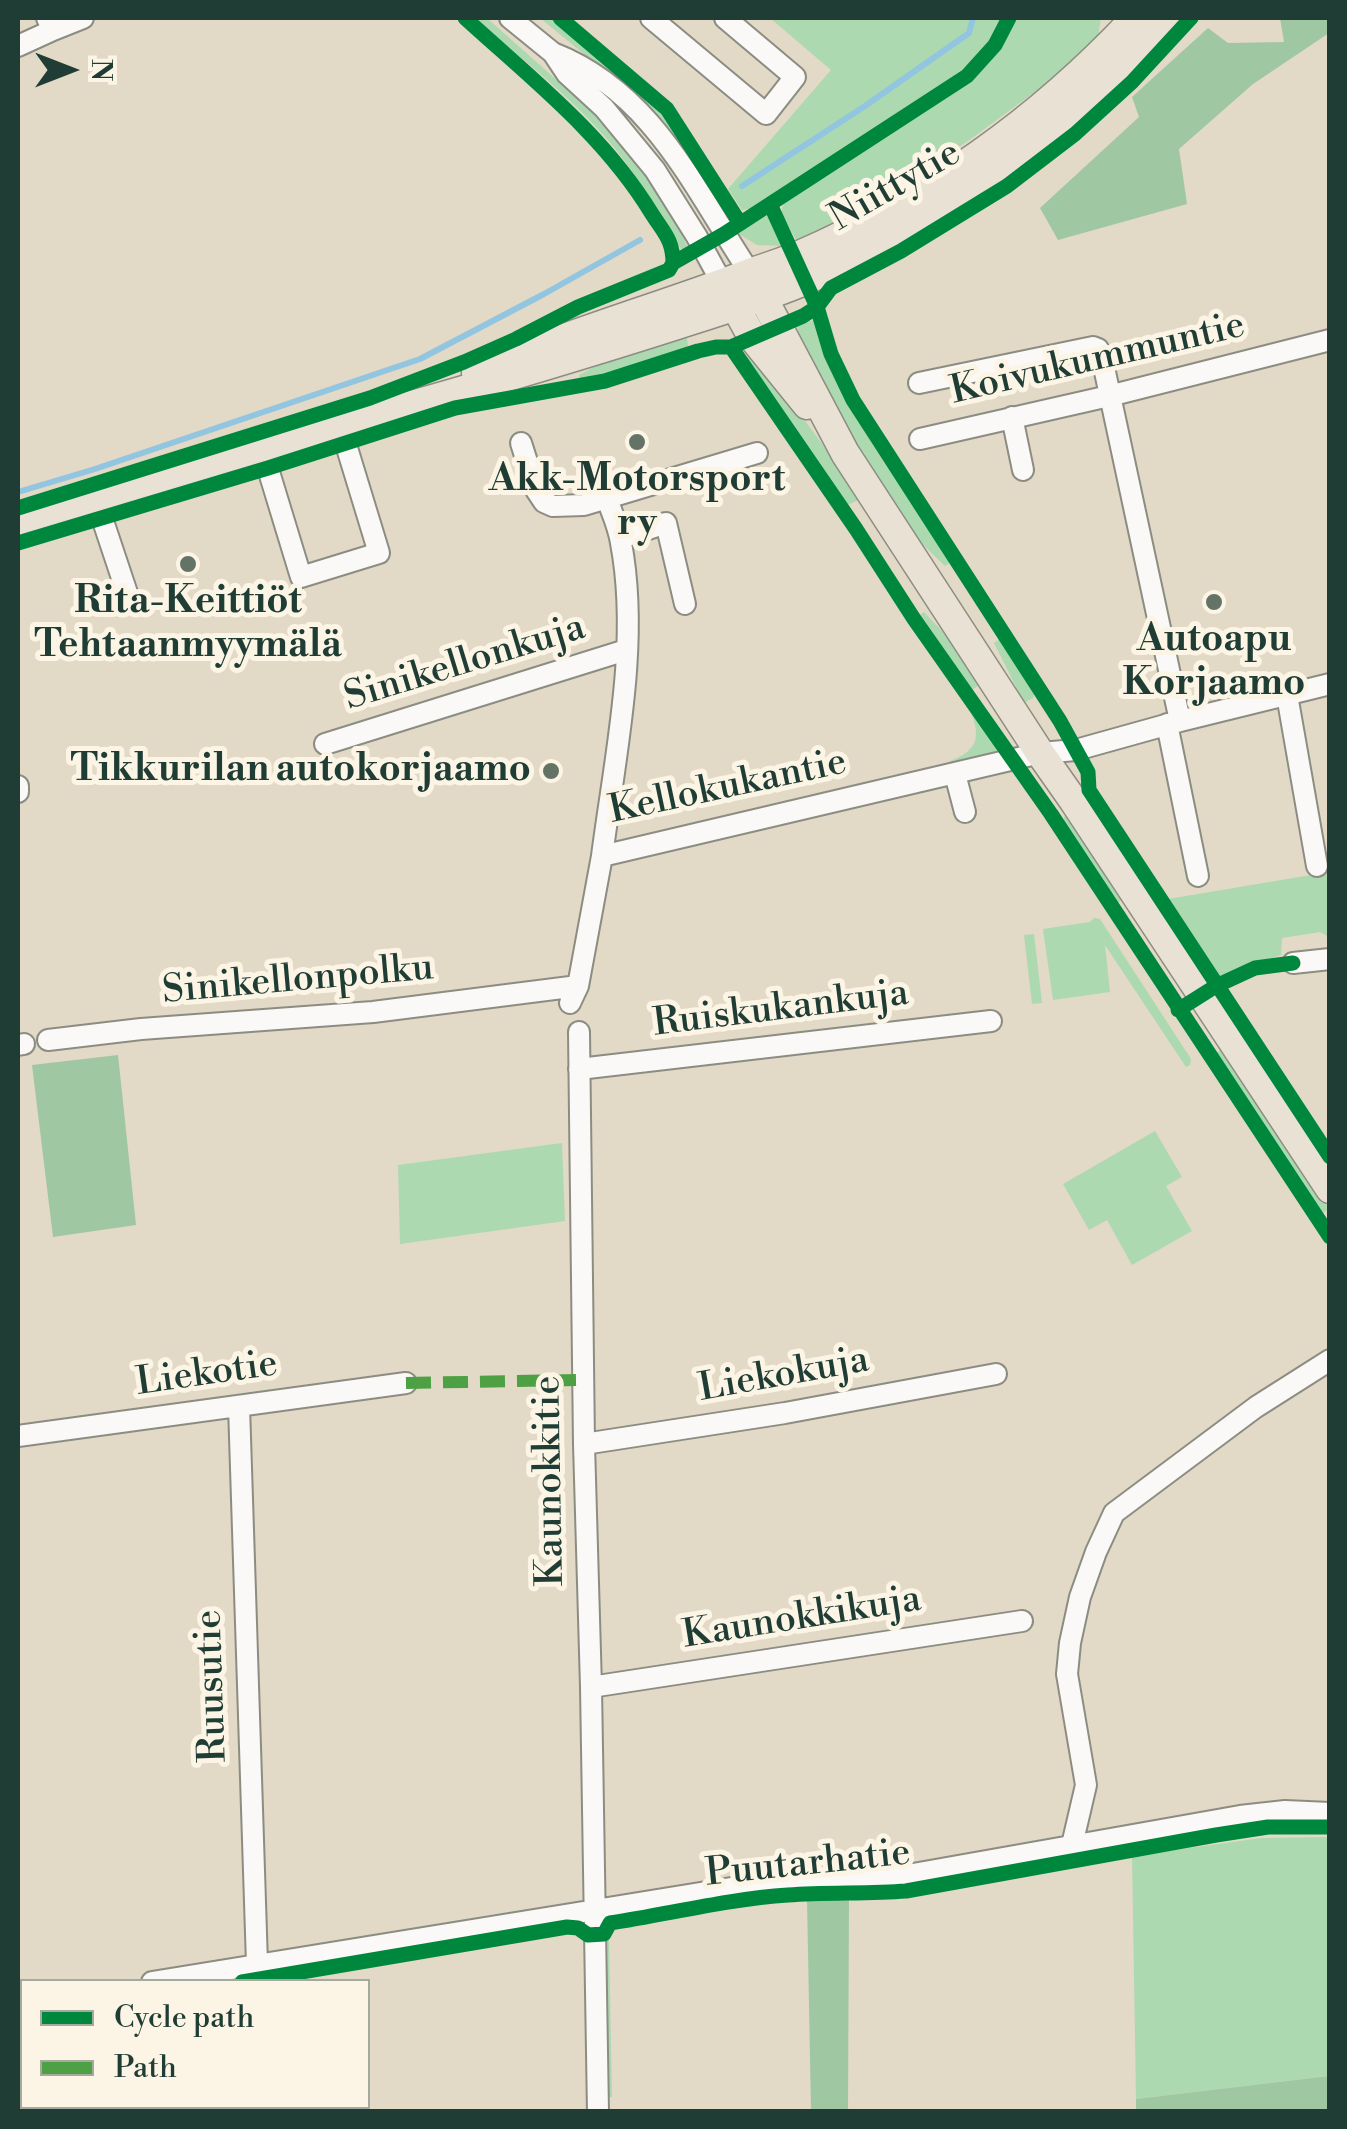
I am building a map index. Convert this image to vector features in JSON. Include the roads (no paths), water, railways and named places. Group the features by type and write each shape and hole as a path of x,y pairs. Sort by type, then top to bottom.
{"main road":[{"name":"Niittytie","path":"757,285 794,258 874,220 973,160 1058,92 1135,18"},
{"name":"Niittytie","path":"18,526 388,412 532,348 757,285 805,281 879,245 948,205 1004,166 1094,90 1166,18"},
{"path":"757,285 845,452 1330,1189"},
{"path":"729,295 752,337 845,452"}],"street":[{"path":"18,46 50,24 83,18"},
{"path":"510,18 553,53 655,170 729,295"},
{"path":"651,18 766,114 796,77 725,18"},
{"path":"553,53 592,72 646,117 667,142 757,285"},
{"name":"Koivukummuntie","path":"920,439 1330,340"},
{"path":"920,383 1092,346 1101,354 1174,722 1198,876"},
{"path":"1012,417 1023,470"},
{"path":"262,449 301,577 379,553 340,426"},
{"path":"521,443 536,490 544,502 554,506 584,506 756,453"},
{"name":"Kellokukantie","path":"607,499 621,538 626,576 626,650 602,856 1040,753 1076,750 1330,684"},
{"path":"96,500 127,592"},
{"path":"621,538 666,523 685,604"},
{"name":"Sinikellonkuja","path":"325,744 626,650"},
{"path":"1287,694 1317,866"},
{"path":"954,774 965,812"},
{"name":"Sinikellonpolku","path":"48,1040 574,995 602,856"},
{"path":"1293,964 1330,958"},
{"name":"Ruiskukankuja","path":"579,1069 991,1020"},
{"name":"Kaunokkitie","path":"578,1032 598,2112"},
{"path":"1072,1845 1086,1785 1067,1674 1070,1643 1080,1597 1114,1514 1256,1407 1330,1360"},
{"name":"Liekokuja","path":"584,1444 785,1413 996,1374"},
{"name":"Liekotie","path":"18,1436 406,1383"},
{"name":"Ruusutie","path":"239,1406 257,1964"},
{"name":"Kaunokkikuja","path":"591,1686 1022,1621"},
{"name":"Puutarhatie","path":"170,1979 774,1881 913,1874 1240,1816 1330,1813"}],"waterway":[{"path":"742,186 969,33 973,18"},
{"path":"18,492 420,359 640,240"}],"place":[{"name":"Akk-Motorsport ry","path":"637,442"},
{"name":"Rita-Keittiöt Tehtaanmyymälä","path":"188,564"},
{"name":"Autoapu Korjaamo","path":"1214,602"},
{"name":"Tikkurilan autokorjaamo","path":"551,771"}]}
